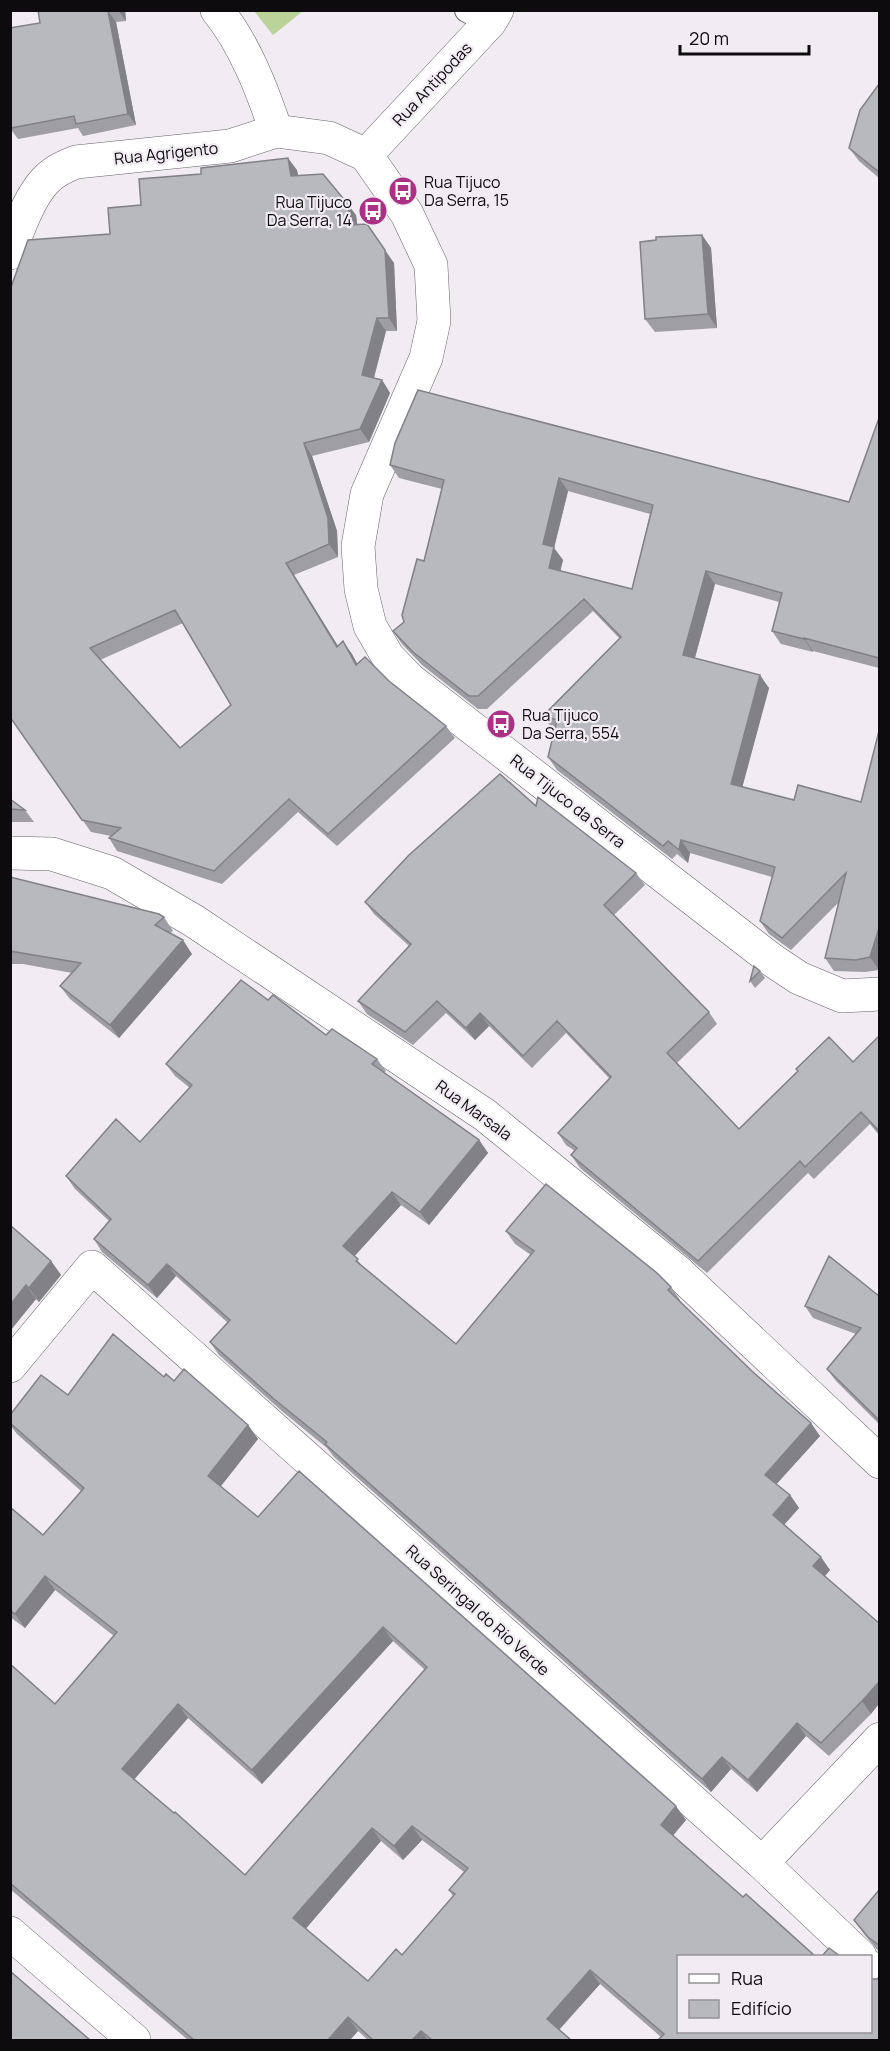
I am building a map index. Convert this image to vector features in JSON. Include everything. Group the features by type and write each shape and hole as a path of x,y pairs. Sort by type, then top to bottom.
{"street":[{"path":"217,10 242,50 262,89 276,131"},
{"name":"Rua Antipodas","path":"366,155 484,14"},
{"name":"Rua Agrigento","path":"10,253 34,196 43,183 58,170 76,162 230,146 276,131 329,138 366,155"},
{"name":"Rua Tijuco da Serra","path":"366,155 407,214 431,265 434,321 426,357 367,494 358,546 361,589 370,626 388,657 409,679 790,972 842,996 879,994"},
{"name":"Rua Marsala","path":"10,853 52,854 112,873 194,921 485,1115 678,1272 879,1462"},
{"name":"Rua Seringal do Rio Verde","path":"10,1366 92,1267 762,1863 859,1955"},
{"path":"762,1863 879,1740"},
{"path":"10,1933 134,2040"}],"green space":[{"path":"254,11 303,11 273,35"}],"building":[{"path":"38,10 114,10 108,11 128,114 76,124 74,116 11,128 10,28 40,23"},
{"path":"879,84 879,172 849,148 860,110"},
{"path":"288,158 291,176 323,174 347,203 350,225 367,224 385,250 389,318 377,318 362,375 382,380 360,429 304,443 328,518 329,544 286,563 337,647 343,641 356,665 365,657 389,681 446,726 328,834 289,799 214,871 109,838 121,828 82,820 10,717 10,290 28,240 110,234 108,208 141,205 139,179 201,174 201,168","holes":["175,610 231,705 180,748 90,648"]},
{"path":"702,235 708,314 645,319 640,242 656,240 656,237"},
{"path":"418,390 849,502 879,418 879,658 772,631 782,593 706,571 683,655 760,675 731,784 794,800 798,785 861,802 879,731 879,928 870,957 856,960 825,958 846,873 782,938 760,921 775,867 681,840 679,850 668,841 663,846 548,757 557,720 543,716 621,637 584,599 478,696 469,696 413,652 393,631 404,622 402,615 417,559 424,561 444,480 390,465 395,443","holes":["559,478 653,505 632,589 549,568 554,547 543,544"]},
{"path":"500,774 536,806 538,797 636,873 604,905 709,1012 667,1053 739,1129 829,1037 853,1062 879,1036 879,1131 861,1112 805,1167 800,1161 698,1261 571,1155 577,1148 558,1133 611,1077 557,1021 523,1056 480,1013 466,1028 437,1001 405,1032 358,1001 411,944 365,902 409,855"},
{"path":"10,799 25,810 10,809"},
{"path":"10,877 159,914 164,917 155,925 183,940 110,1025 60,986 81,963 10,951"},
{"path":"754,966 760,971 750,981"},
{"path":"241,980 268,1000 273,995 326,1035 332,1029 377,1059 372,1064 479,1140 420,1212 392,1192 343,1246 358,1259 356,1261 456,1344 534,1251 506,1231 546,1184 657,1273 671,1287 668,1290 754,1373 811,1423 765,1475 790,1495 773,1515 821,1557 813,1566 879,1623 879,1682 821,1743 797,1723 748,1780 722,1757 702,1779 325,1444 327,1442 210,1342 230,1320 167,1264 148,1285 94,1239 111,1219 66,1176 116,1119 140,1142 192,1085 166,1064"},
{"path":"10,1225 51,1261 29,1288 26,1285 10,1305"},
{"path":"829,1256 879,1296 879,1420 827,1369 861,1328 805,1306"},
{"path":"113,1334 164,1377 166,1374 174,1381 184,1369 248,1425 208,1476 258,1517 299,1471 676,1806 661,1825 743,1897 746,1894 814,1955 677,1955 677,2033 872,2033 872,1979 879,1977 879,2040 658,2040 664,2034 590,1970 547,2019 571,2040 432,2040 421,2031 412,2040 373,2040 348,2017 328,2040 194,2040 10,1883 10,1664 55,1704 117,1632 45,1576 15,1614 10,1611 10,1507 43,1535 84,1488 10,1423 10,1415 41,1375 68,1395","holes":["383,1627 427,1667 245,1875 175,1812 122,1769 178,1704 252,1770","412,1826 468,1868 449,1890 455,1894 402,1955 396,1949 368,1981 293,1918 372,1828 394,1846"]},
{"path":"879,1890 879,1945 868,1937 854,1920"},
{"path":"829,1948 839,1955 823,1955"},
{"path":"10,1971 90,2040 10,2040"}],"place":[{"name":"Rua Tijuco Da Serra, 15","path":"403,191"},
{"name":"Rua Tijuco Da Serra, 14","path":"373,211"},
{"name":"Rua Tijuco Da Serra, 554","path":"501,724"}]}
